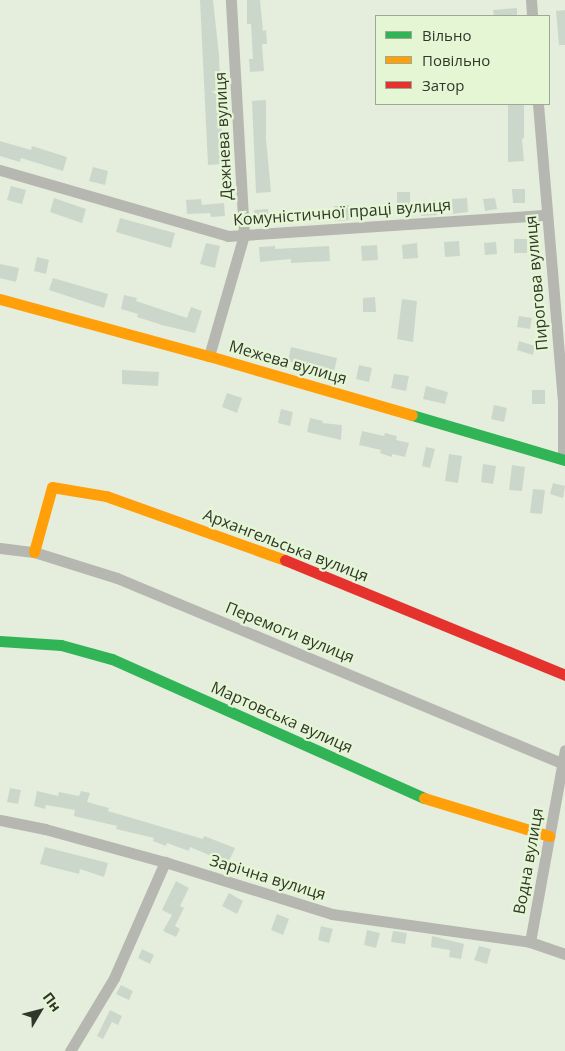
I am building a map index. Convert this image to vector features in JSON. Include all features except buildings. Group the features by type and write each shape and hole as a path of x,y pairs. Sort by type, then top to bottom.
{"street":[{"name":"Дежнева вулиця","path":"209,356 244,235 231,0"},
{"path":"531,0 532,15"},
{"name":"Пирогова вулиця","path":"538,105 563,404 564,459"},
{"name":"Комуністичної праці вулиця","path":"0,170 228,236 546,215"},
{"name":"Межева вулиця","path":"0,300 209,356 564,459"},
{"name":"Архангельська вулиця","path":"34,552 52,488 106,496 251,546 565,675"},
{"name":"Перемоги вулиця","path":"0,548 34,552 117,578 562,763"},
{"name":"Мартовська вулиця","path":"0,640 61,645 112,660 435,803 549,836"},
{"name":"Водна вулиця","path":"530,942 565,750"},
{"name":"Зарічна вулиця","path":"0,820 165,862 332,914 530,942"},
{"path":"70,1051 114,978 165,862"},
{"path":"530,942 565,954"}],"traffic: fast":[{"path":"412,415 565,460"},
{"path":"0,641 61,645 112,659 424,798"}],"traffic: slow":[{"path":"0,299 209,356 412,415"},
{"path":"34,552 52,487 106,496 285,560"},
{"path":"424,798 549,836"}],"traffic: jam":[{"path":"285,560 565,675"}]}
